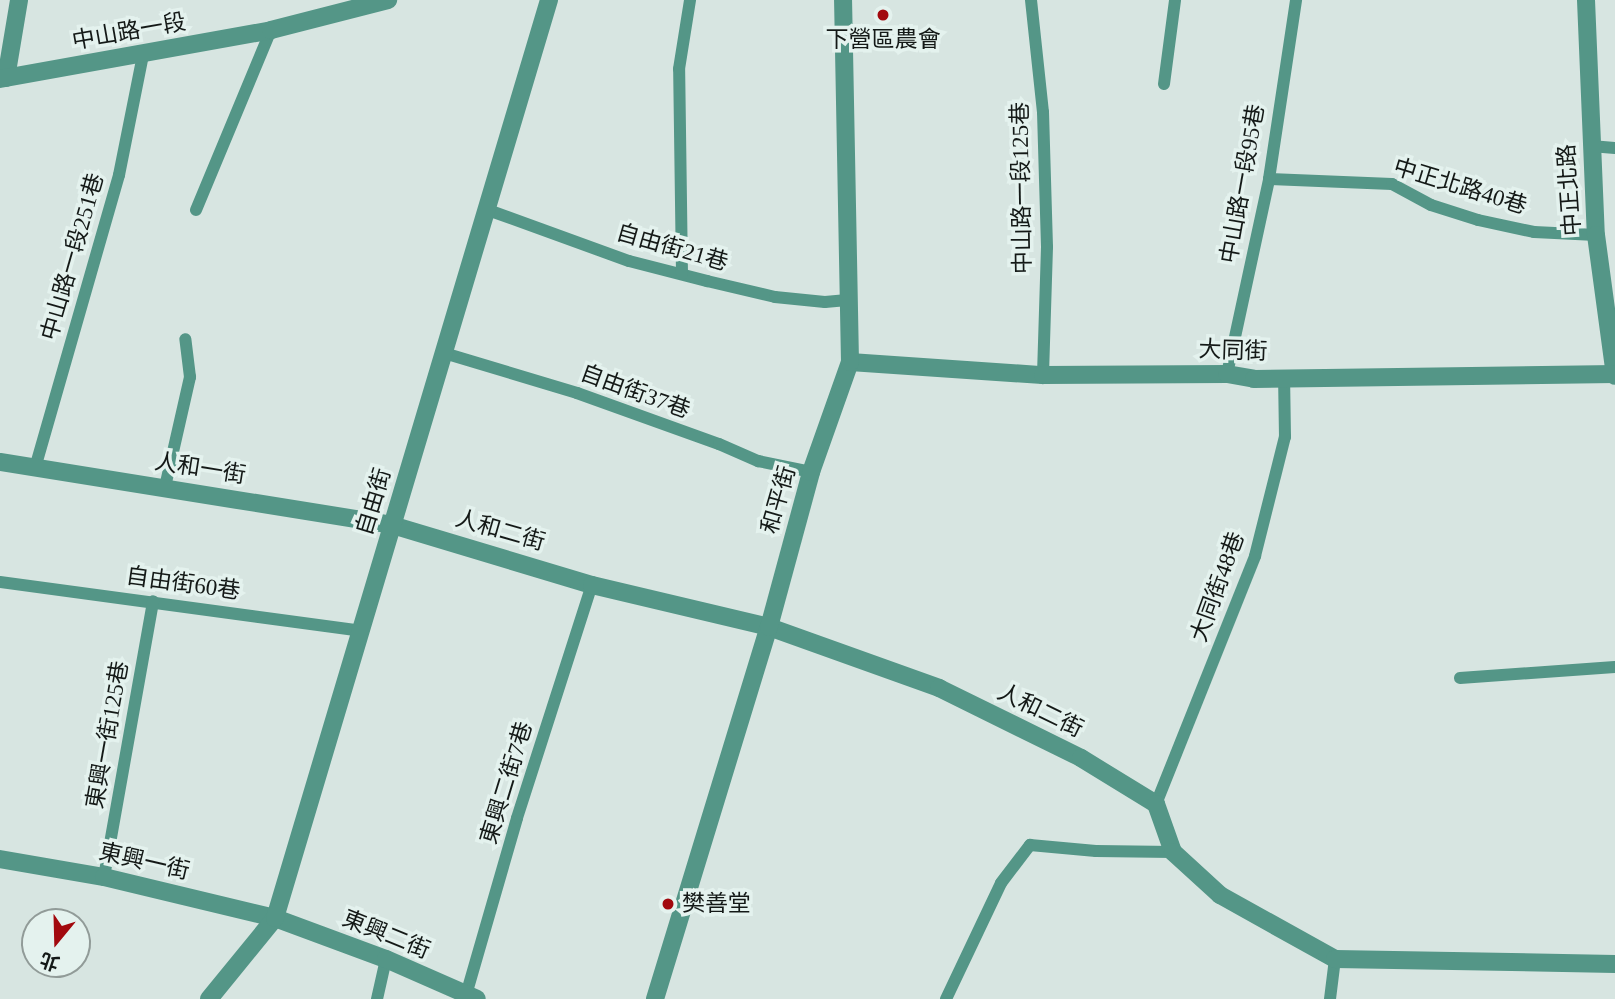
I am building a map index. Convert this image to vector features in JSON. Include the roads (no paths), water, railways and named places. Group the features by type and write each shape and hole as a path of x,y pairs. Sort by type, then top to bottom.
{"street":[{"path":"3,79 19,0"},
{"name":"中山路一段","path":"3,79 271,30 388,0"},
{"name":"自由街","path":"209,999 275,918 550,0"},
{"name":"和平街","path":"656,999 769,627 811,472 850,362 843,0"},
{"name":"中正北路","path":"1586,0 1596,235 1615,375"},
{"name":"大同街","path":"850,362 1043,375 1227,374 1254,379 1284,376 1615,375"},
{"name":"人和一街","path":"0,462 392,525"},
{"name":"人和二街","path":"392,525 592,585 769,627 939,688 1081,758 1156,804"},
{"path":"1156,804 1173,852 1220,895 1335,959 1615,964"},
{"name":"東興一街","path":"0,859 104,877 275,918"},
{"name":"東興二街","path":"275,918 386,959 471,997"}],"lane":[{"path":"682,274 679,69 690,0"},
{"name":"中山路一段125巷","path":"1031,0 1043,112 1047,247 1043,375"},
{"path":"1164,84 1175,0"},
{"name":"中山路一段95巷","path":"1227,374 1269,179 1296,0"},
{"path":"196,210 271,30"},
{"name":"中山路一段251巷","path":"35,468 119,176 143,55"},
{"path":"1591,146 1615,148"},
{"name":"中正北路40巷","path":"1269,179 1392,184 1431,205 1478,220 1534,232 1596,235"},
{"name":"自由街21巷","path":"488,210 629,261 775,297 825,302 850,300"},
{"path":"165,487 190,377 185,339"},
{"name":"自由街37巷","path":"444,353 577,393 719,444 758,461 811,472"},
{"name":"大同街48巷","path":"1156,804 1255,556 1285,437 1284,376"},
{"name":"自由街60巷","path":"0,582 361,631"},
{"name":"東興二街7巷","path":"471,997 517,818 592,585"},
{"name":"東興一街125巷","path":"104,877 153,601"},
{"path":"1460,678 1615,667"},
{"path":"946,999 1001,883 1030,845 1096,851 1173,852"},
{"path":"377,999 386,959"},
{"path":"1330,999 1335,959"}],"place":[{"name":"下營區農會","path":"883,15"},
{"name":"樊善堂","path":"668,904"}]}
